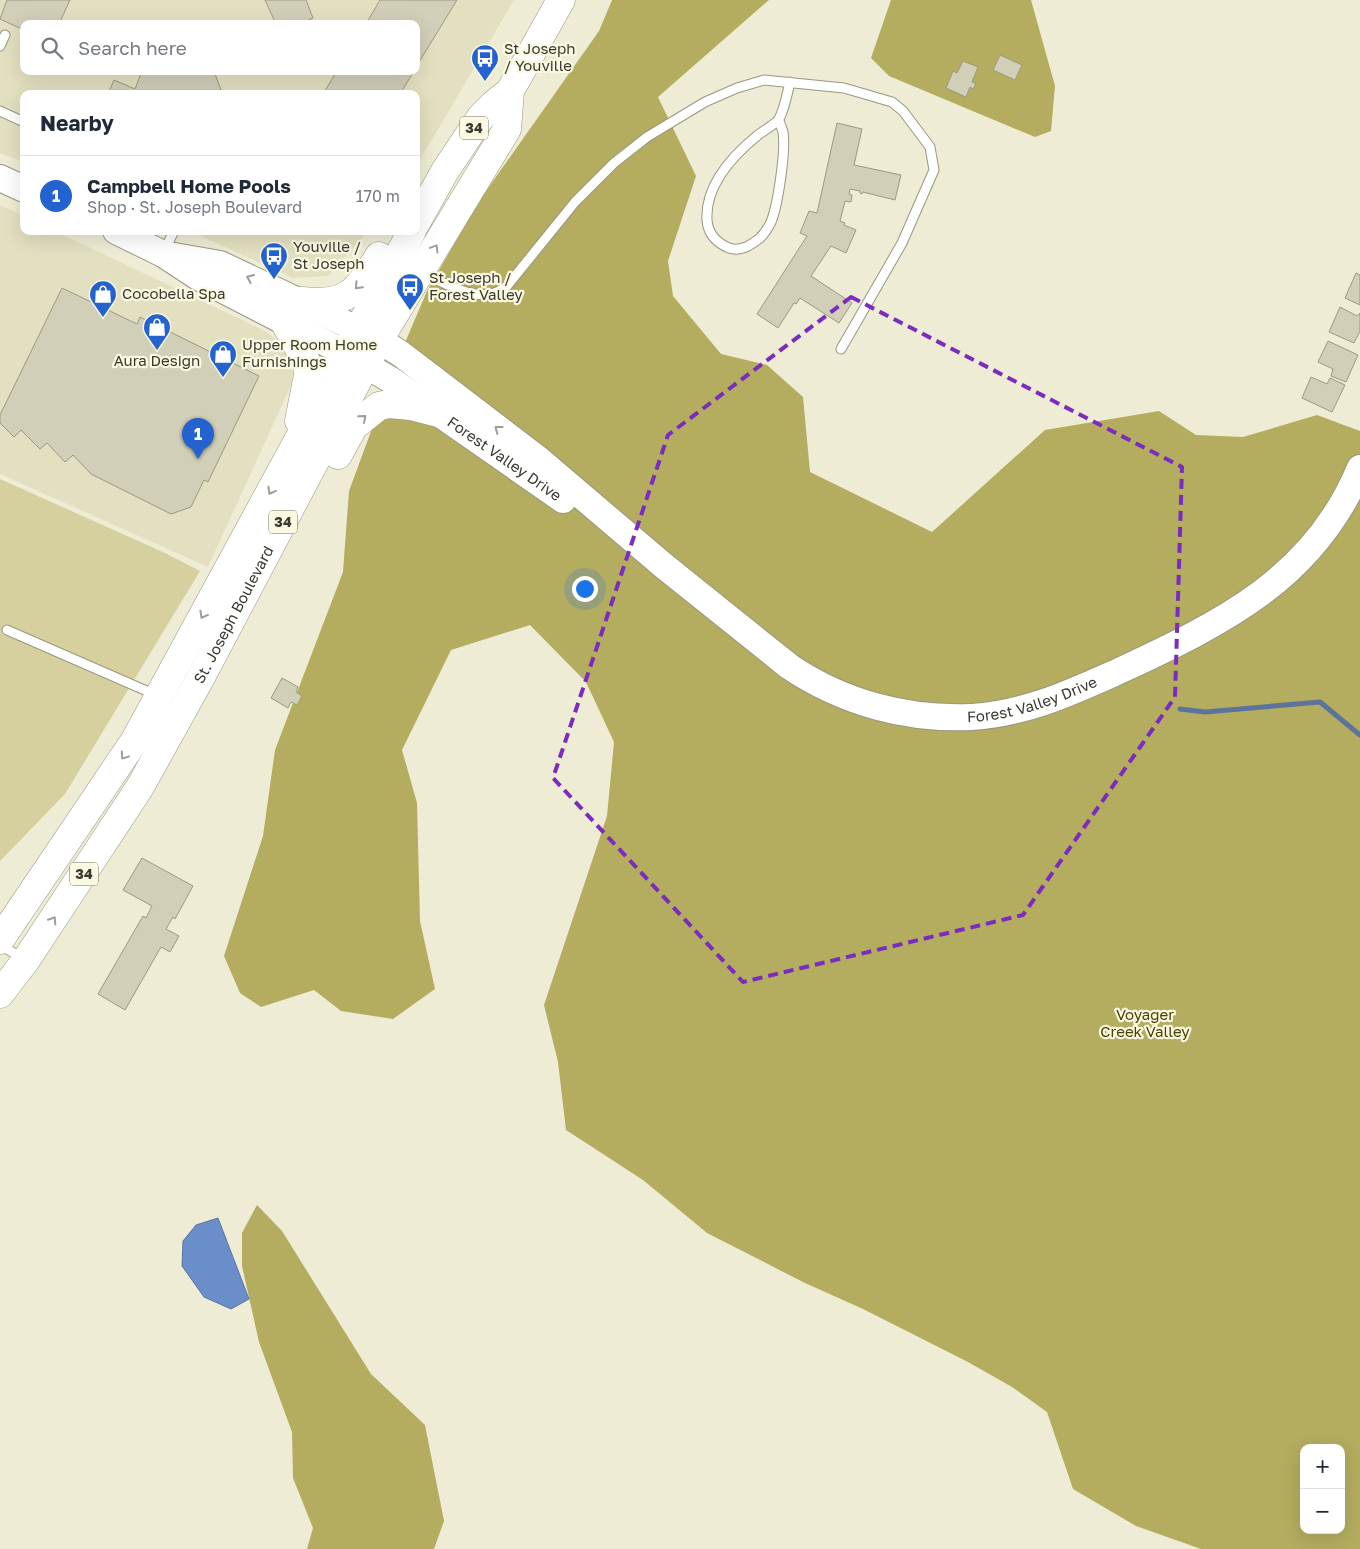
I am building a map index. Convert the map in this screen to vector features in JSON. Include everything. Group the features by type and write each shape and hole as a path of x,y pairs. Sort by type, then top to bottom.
{"main road":[{"name":"St. Joseph Boulevard","path":"420,216 445,171 481,117 510,91 561,0"},
{"name":"St. Joseph Boulevard","path":"0,940 135,740 292,452 362,347 420,272 507,129 510,91"},
{"path":"420,192 445,171"},
{"path":"301,301 320,303 343,298 351,294 360,285 392,235"},
{"name":"St. Joseph Boulevard","path":"0,994 26,960 140,787 200,679 362,347 410,235"},
{"path":"285,323 307,363 308,375 292,452"},
{"path":"140,787 170,760 354,426 379,406 389,404 411,406 438,412"}],"street":[{"path":"135,235 169,242 301,301 362,347"},
{"path":"169,242 198,278 285,323 362,347"},
{"name":"Forest Valley Drive","path":"362,347 438,412 601,528 664,566"},
{"name":"Forest Valley Drive","path":"362,347 401,354 537,458 664,566 806,678 840,695 893,711 931,717 973,717 1001,714 1029,708 1067,695 1200,631 1250,602 1281,578 1320,538 1350,492 1360,468"}],"lane":[{"path":"0,46 5,35"},
{"path":"420,272 465,292 486,295 496,293 507,286 575,202 614,163 647,137 705,102 737,88 764,80 844,88 892,102 903,111 930,147 934,170 902,243 841,349"},
{"path":"779,121 756,136 740,153 715,184 709,198 706,212 707,225 713,238 733,249 743,248 754,243 764,234 770,223 782,165 783,132 779,121 790,82"},
{"path":"0,111 20,120"},
{"path":"7,630 159,697"},
{"path":"0,945 26,960"}],"highlighted area":[{"path":"851,297 1182,467 1175,697 1023,915 743,982 553,778 668,435"}],"shaded area":[{"path":"0,0 514,0 420,160 420,90 20,90 20,160 0,153"},
{"path":"0,205 20,214 20,235 63,235 265,331 291,352 293,381 208,567 0,474"},
{"path":"199,235 364,235 328,276 293,278"},
{"path":"0,479 165,553 200,571 65,794 0,861"}],"green space":[{"name":"Voyager Creek Valley","path":"612,0 769,0 658,97 696,176 668,261 673,296 721,354 767,365 803,397 810,472 932,532 1045,430 1159,411 1196,435 1243,437 1317,415 1360,431 1360,1549 1201,1549 1136,1526 1073,1489 1047,1412 1012,1387 968,1362 707,1233 643,1180 566,1130 558,1062 544,1005 607,816 614,742 586,682 530,625 451,650 402,750 417,803 420,921 435,989 393,1019 341,1011 314,990 261,1007 240,993 224,956 263,836 275,750 343,572 349,491 396,364 427,291 479,201 599,31"},
{"path":"891,0 1031,0 1055,86 1051,131 1035,137 889,76 871,58"},
{"path":"257,1205 282,1231 371,1374 425,1425 444,1521 434,1549 307,1549 313,1528 293,1478 292,1432 259,1342 242,1266 242,1233"}],"water":[{"path":"218,1218 249,1299 231,1309 204,1297 182,1266 183,1241 196,1225"}],"building":[{"path":"7,0 70,0 61,20 20,20 20,28 0,19"},
{"path":"265,0 306,0 313,18 309,20 274,20"},
{"path":"380,0 457,0 420,60 420,20 368,20"},
{"path":"1000,55 1022,65 1015,80 993,70"},
{"path":"963,61 978,67 972,82 976,84 973,89 970,87 966,97 946,88 953,71 957,73"},
{"path":"140,75 215,75 221,90 110,90 114,80 135,89"},
{"path":"335,75 412,75 402,90 325,90"},
{"path":"837,123 862,129 854,165 901,175 895,200 863,192 862,194 860,191 850,189 849,194 852,195 851,202 845,201 840,221 845,223 844,225 856,230 846,253 831,246 811,276 852,303 839,323 800,298 796,304 794,303 778,328 757,314 807,236 800,233 809,211 817,213"},
{"path":"1356,273 1360,275 1360,305 1345,298"},
{"path":"62,288 137,324 140,317 259,376 208,482 204,480 191,507 171,514 91,474 73,455 65,462 47,443 40,449 21,430 14,437 0,423 0,415"},
{"path":"1340,307 1357,316 1360,313 1360,331 1354,343 1329,332"},
{"path":"1328,341 1358,355 1346,382 1331,376 1333,369 1318,362"},
{"path":"1311,377 1327,384 1330,378 1345,385 1332,412 1302,398"},
{"path":"282,678 298,687 296,692 302,696 297,705 291,702 288,708 271,698"},
{"path":"142,858 193,886 175,919 173,917 166,929 179,936 170,952 161,947 125,1010 98,994 143,916 146,918 152,906 123,890"}],"waterway":[{"path":"1180,709 1205,712 1320,702 1360,735"}],"place":[{"name":"St Joseph / Youville","path":"485,82"},
{"name":"Youville / St Joseph","path":"274,280"},
{"name":"St Joseph / Forest Valley","path":"410,311"},
{"name":"Cocobella Spa","path":"103,318"},
{"name":"Aura Design","path":"157,351"},
{"name":"Upper Room Home Furnishings","path":"223,378"},
{"name":"Campbell Home Pools","path":"198,459"}]}
